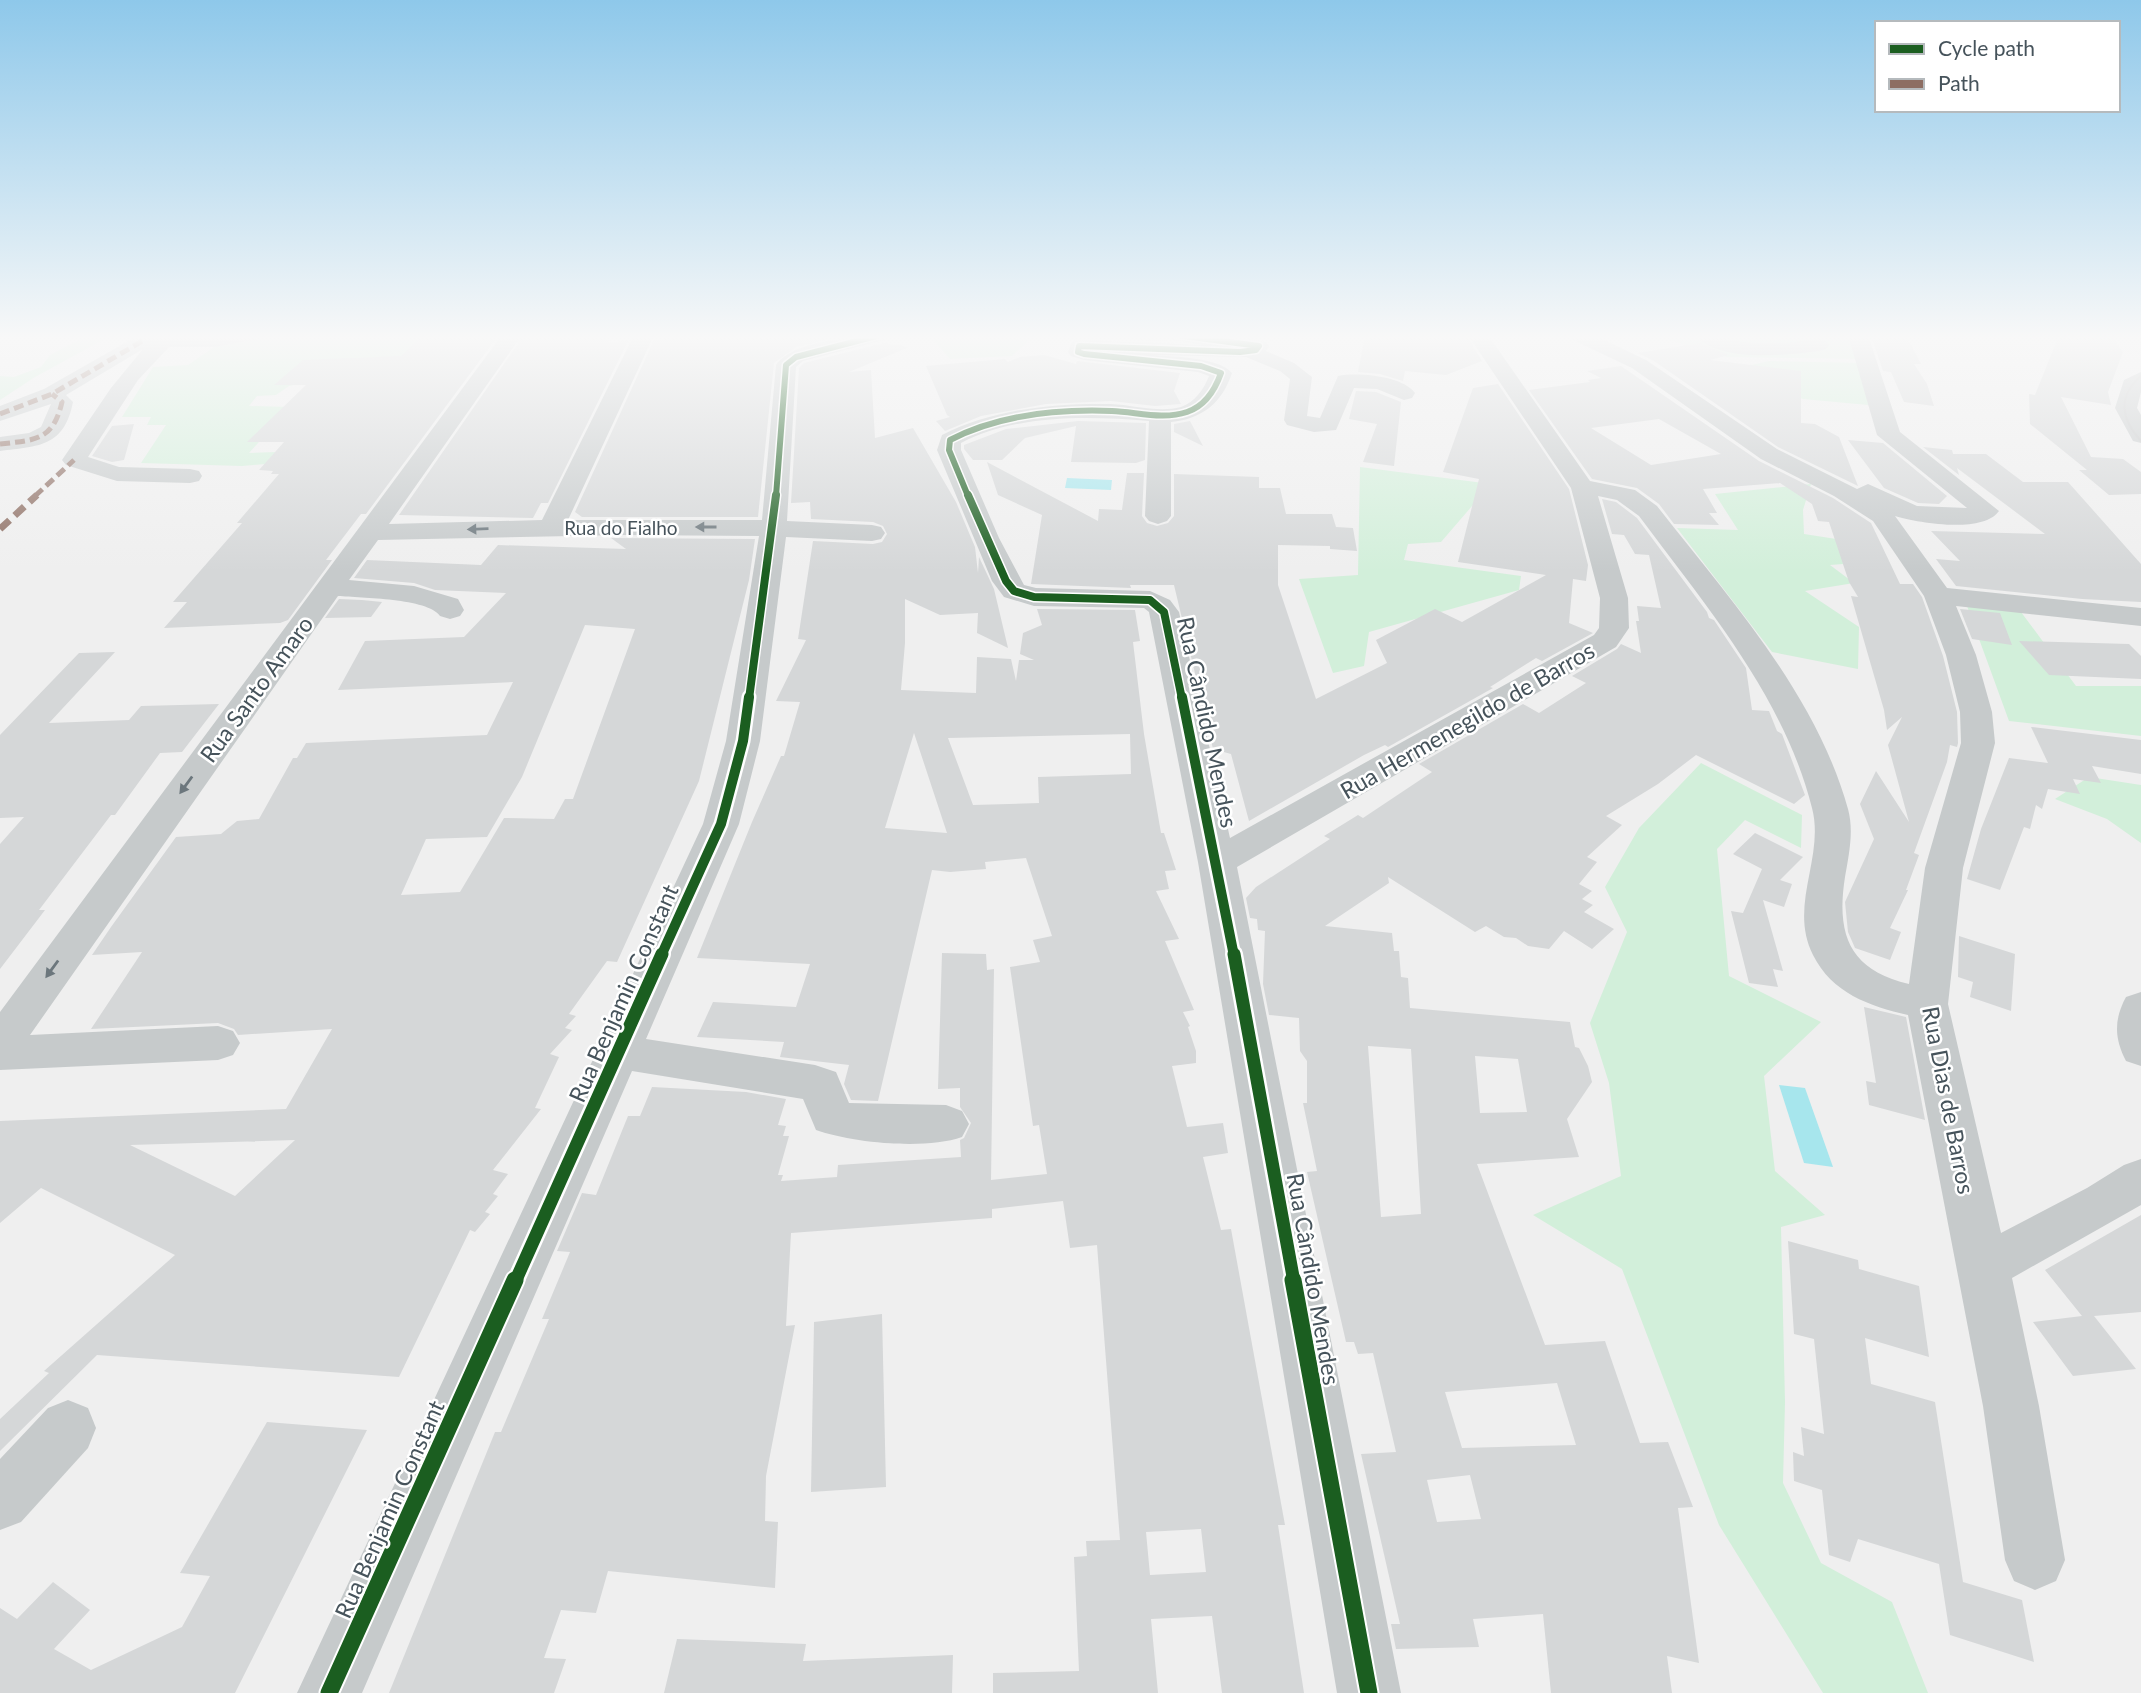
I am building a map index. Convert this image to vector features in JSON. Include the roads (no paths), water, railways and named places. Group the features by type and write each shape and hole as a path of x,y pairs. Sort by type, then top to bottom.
{"street":[{"path":"0,444 42,438 52,431 60,414"},
{"path":"106,414 74,460 117,474 190,476"},
{"name":"Rua Santo Amaro","path":"0,1044 455,414"},
{"path":"552,527 606,414"},
{"name":"Rua Benjamin Constant","path":"329,1693 721,824 743,741 774,527 783,414"},
{"name":"Rua Cândido Mendes","path":"1063,414 1034,416 967,431 950,440 949,450 986,538 1006,581 1014,591 1034,597 1150,600 1160,606 1167,623 1217,862 1369,1693"},
{"path":"1157,516 1160,414"},
{"path":"1296,414 1295,420 1303,423 1328,425 1332,414"},
{"name":"Rua Hermenegildo de Barros","path":"1217,862 1605,641 1614,630 1616,614 1612,588 1583,488 1532,414"},
{"name":"Rua Dias de Barros","path":"1709,414 1755,445 1843,491 1882,516 1938,596 1961,655 1976,712 1978,743 1944,868 1927,1004 1984,1267 2011,1406 2035,1560"},
{"path":"1755,445 1782,452 1840,477 1908,512 1955,516 1985,513 1984,508 1889,435 1882,414"},
{"path":"2129,414 2141,436"},
{"path":"1583,488 1613,489 1639,501 1776,683 1799,728 1829,806 1834,828 1822,903 1833,956 1854,979 1878,992 1927,1004"},
{"name":"Rua do Fialho","path":"371,532 552,527 774,527 872,533"},
{"path":"330,587 414,595 448,605 450,610"},
{"path":"1938,596 2141,617"},
{"path":"2141,1008 2137,1016 2137,1036 2141,1049"},
{"path":"0,1053 218,1042"},
{"path":"619,1052 815,1083 820,1085 832,1117 850,1122 946,1124"},
{"path":"1984,1267 2104,1203 2141,1179"},
{"path":"0,1501 68,1428"}],"water":[{"path":"1067,478 1112,480 1111,490 1065,488"},
{"path":"1779,1085 1805,1088 1833,1167 1804,1163"}],"tram line":[{"path":"2126,414 2129,425 2141,441"}]}
